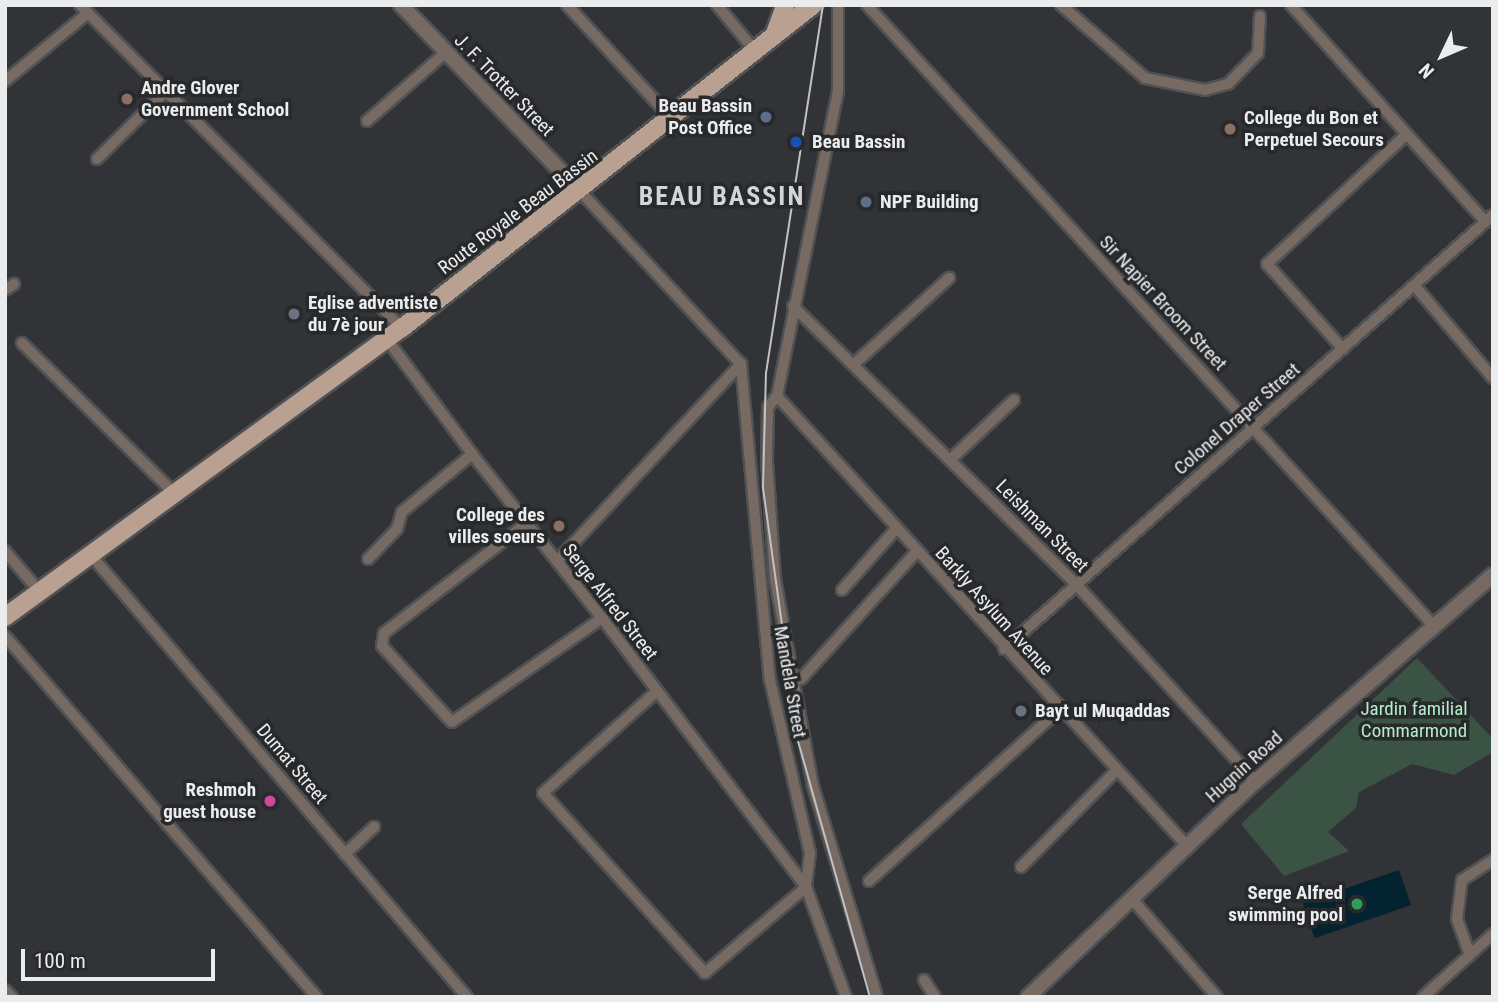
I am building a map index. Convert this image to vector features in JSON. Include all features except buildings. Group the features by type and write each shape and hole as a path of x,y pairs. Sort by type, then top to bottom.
{"main road":[{"path":"774,36 785,5"},
{"name":"Route Royale Beau Bassin","path":"5,617 90,554 177,496 402,328 672,120 813,5"}],"street":[{"name":"J. F. Trotter Street","path":"401,5 580,191"},
{"path":"567,5 672,120"},
{"path":"717,5 755,51"},
{"path":"838,5 838,92 777,396 768,407 767,461 780,614 813,786 877,997"},
{"name":"Sir Napier Broom Street","path":"867,5 1433,625"},
{"path":"1061,5 1145,78 1205,90 1228,84 1258,52 1260,16"},
{"path":"1291,5 1407,134 1489,218"},
{"path":"5,80 84,9 163,94 402,328"},
{"path":"367,121 446,52"},
{"path":"97,159 163,94"},
{"path":"1343,349 1267,264 1407,134"},
{"path":"557,561 741,363 580,191"},
{"name":"Colonel Draper Street","path":"1004,649 1074,582 1255,428 1489,218"},
{"path":"853,365 949,278"},
{"path":"1414,285 1493,378"},
{"name":"Leishman Street","path":"793,306 1074,582 1256,781"},
{"name":"Serge Alfred Street","path":"386,338 472,454 602,618 806,887"},
{"path":"22,343 177,496"},
{"name":"Mandela Street","path":"741,363 760,611 794,802 810,853 806,887 845,996"},
{"name":"Barkly Asylum Avenue","path":"777,396 1059,710 1187,846"},
{"path":"950,460 1014,400"},
{"path":"368,559 394,533 402,512 472,454"},
{"path":"527,523 384,633 382,646 452,722 602,618"},
{"path":"842,590 896,529"},
{"path":"5,551 39,590"},
{"path":"801,679 917,551"},
{"name":"Dumat Street","path":"90,554 467,997"},
{"name":"Hugnin Road","path":"1028,997 1256,781 1493,575"},
{"path":"5,636 317,997"},
{"path":"657,691 550,785 545,800 705,973 780,905 806,887"},
{"path":"869,881 1059,710"},
{"path":"1021,867 1117,770"},
{"path":"345,854 374,827"},
{"path":"1470,955 1457,919 1462,880 1493,860"},
{"path":"1132,899 1217,997"},
{"path":"1423,997 1493,934"},
{"path":"924,980 935,997"},
{"path":"5,990 12,997"}],"green space":[{"name":"Jardin familial Commarmond","path":"1417,658 1493,739 1493,752 1454,775 1412,764 1359,792 1356,808 1328,832 1349,851 1284,876 1241,824"}],"water":[{"name":"Serge Alfred swimming pool","path":"1399,870 1411,905 1315,938 1303,903"}],"tram line":[{"path":"823,5 766,372 763,488 798,741 870,997"}],"place":[{"name":"Andre Glover Government School","path":"127,99"},
{"name":"Beau Bassin Post Office","path":"766,117"},
{"name":"College du Bon et Perpetuel Secours","path":"1230,129"},
{"name":"Beau Bassin","path":"796,142"},
{"name":"NPF Building","path":"866,202"},
{"name":"Eglise adventiste du 7è jour","path":"294,314"},
{"name":"College des villes soeurs","path":"559,526"},
{"name":"Bayt ul Muqaddas","path":"1021,711"},
{"name":"Reshmoh guest house","path":"270,801"},
{"name":"Serge Alfred swimming pool","path":"1357,904"}],"district":[{"name":"BEAU BASSIN","path":"722,197"}]}
